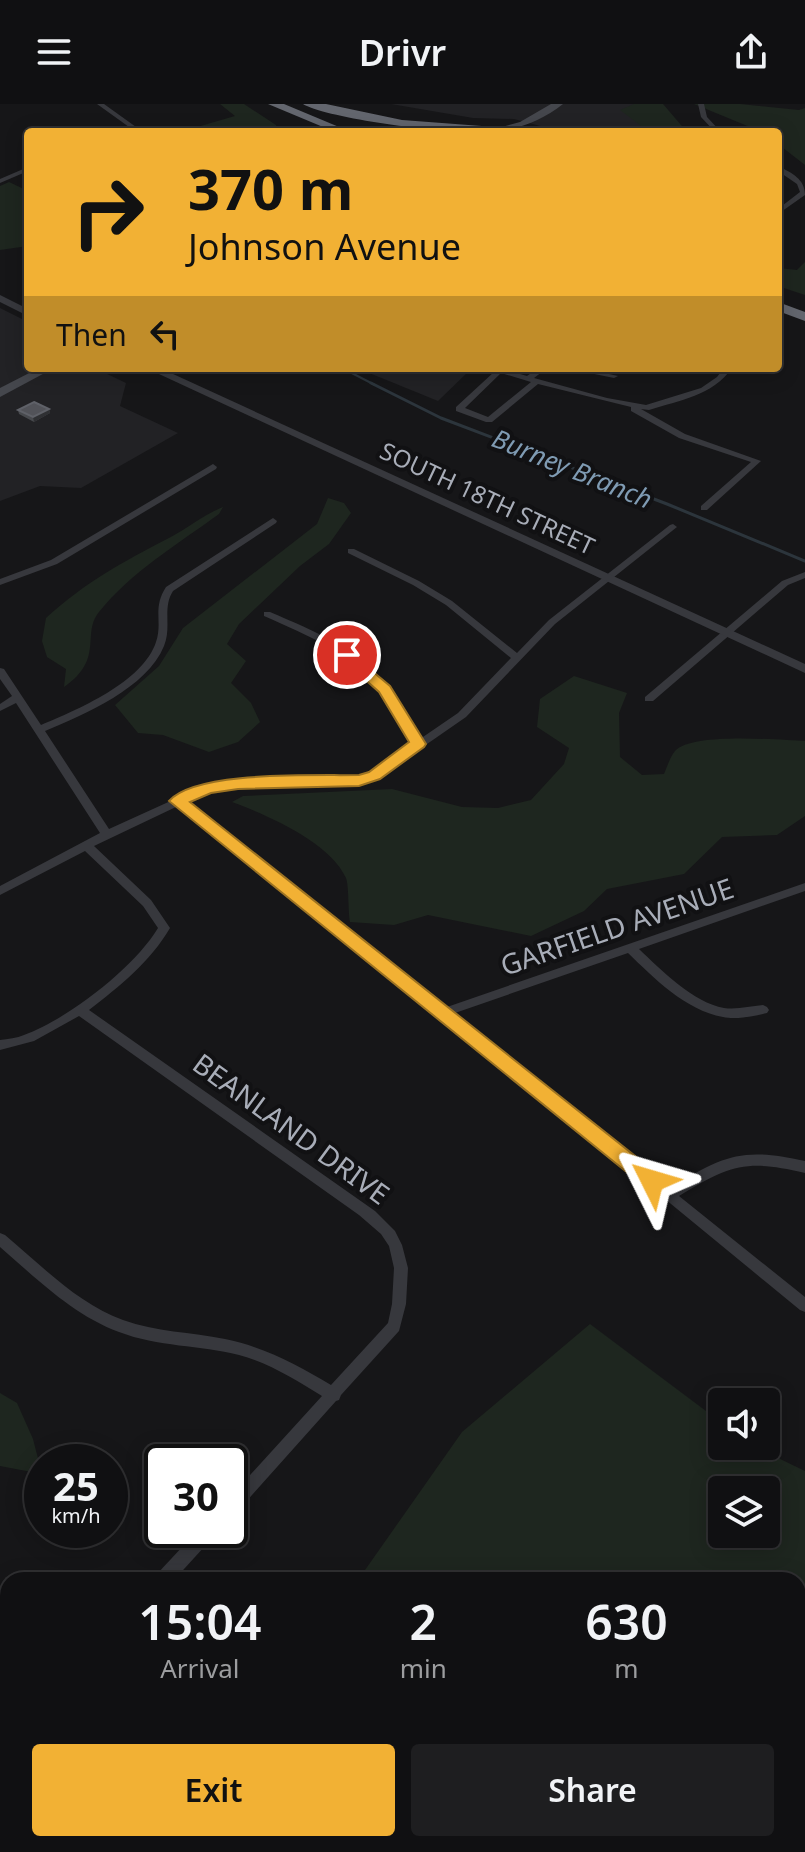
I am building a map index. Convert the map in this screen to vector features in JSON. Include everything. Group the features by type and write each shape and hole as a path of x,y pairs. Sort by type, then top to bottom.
{"highway":[{"path":"264,104 298,128"},
{"path":"274,104 348,128"},
{"path":"300,104 349,128"},
{"path":"309,104 402,123 469,128"},
{"path":"782,294 805,303"},
{"path":"782,308 805,317"}],"main road":[{"path":"505,128 523,124 558,104"},
{"path":"533,128 572,104"},
{"path":"0,393 40,372"}],"street":[{"path":"100,104 134,128"},
{"path":"701,104 704,117 714,128"},
{"path":"0,181 24,171"},
{"path":"782,171 800,183 804,193 782,209"},
{"path":"0,298 24,311"},
{"name":"SOUTH 18TH STREET","path":"160,372 805,669"},
{"path":"492,372 459,409 489,420 539,372"},
{"path":"505,372 632,407 682,436 757,461 704,508"},
{"path":"606,400 615,372"},
{"path":"632,407 656,407 688,397 713,385 724,372"},
{"path":"587,396 611,388"},
{"path":"0,582 54,562 213,467"},
{"path":"38,730 104,699 148,664 161,643 160,607 169,589 273,521"},
{"path":"0,891 107,834 208,788 238,783 359,780 374,775 462,715 552,622 673,527"},
{"path":"351,551 414,581 449,603 516,657"},
{"path":"649,699 785,583 800,577"},
{"path":"267,614 335,646 364,669 385,689 418,744"},
{"path":"0,671 107,834"},
{"path":"0,708 18,697"},
{"path":"178,801 445,1012 805,1306"},
{"path":"0,1045 28,1039 80,1010 151,950 164,928 161,919 147,903 86,845"},
{"name":"GARFIELD AVENUE","path":"445,1012 805,887"},
{"path":"629,947 674,986 714,1010 727,1013 763,1010"},
{"name":"BEANLAND DRIVE","path":"80,1010 347,1198 390,1236 401,1278 400,1302 394,1326 248,1488"},
{"path":"669,1195 721,1163 752,1156 805,1167"},
{"path":"0,1239 66,1294 109,1321 142,1332 243,1350 289,1368 334,1395"},
{"path":"170,1572 192,1548"}],"shaded area":[{"path":"220,104 244,104 276,128 194,128 235,116"},
{"path":"391,104 650,104 646,128 548,128 514,119 473,118"},
{"path":"634,104 663,104 684,128 644,128 620,110"},
{"path":"694,104 805,108 805,165 782,147 782,128 752,128"},
{"path":"9,182 24,189 24,247 0,250 0,186"},
{"path":"805,262 805,295 782,287 782,268 797,270"},
{"path":"0,308 24,320 24,372 103,372 126,383 120,406 178,433 81,488 40,486 0,501"},
{"path":"367,372 468,372 438,401"},
{"path":"328,498 344,503 351,513 329,544 300,566 239,624 227,644 246,661 231,683 251,703 260,722 238,742 209,752 163,735 138,733 115,705 159,666 183,628 317,524"},
{"path":"223,507 219,514 125,584 99,612 94,620 84,667 64,687 66,669 47,657 42,641 46,618 105,574"},
{"path":"574,676 627,693 619,713 620,757 642,775 664,774 675,751 699,741 737,738 805,741 805,816 777,835 722,837 684,874 607,889 584,911 531,936 428,915 394,925 350,922 348,887 338,865 296,831 232,802 243,796 392,789 462,807 498,808 531,800 564,764 569,748 537,727 540,699"},
{"path":"590,1324 708,1412 708,1460 780,1459 805,1471 805,1572 364,1572 462,1432"},
{"path":"0,1393 17,1403 34,1444 24,1444 24,1471 0,1466"}],"building":[{"path":"34,402 49,409 33,417 18,410"}],"waterway":[{"name":"Burney Branch","path":"350,372 375,385"},
{"name":"Burney Branch","path":"371,383 375,385"},
{"name":"Burney Branch","path":"375,385 441,418 667,504 805,561"}],"route":[{"path":"347,655 385,689 418,744 374,775 359,780 238,783 208,788 178,801 652,1181"}]}
